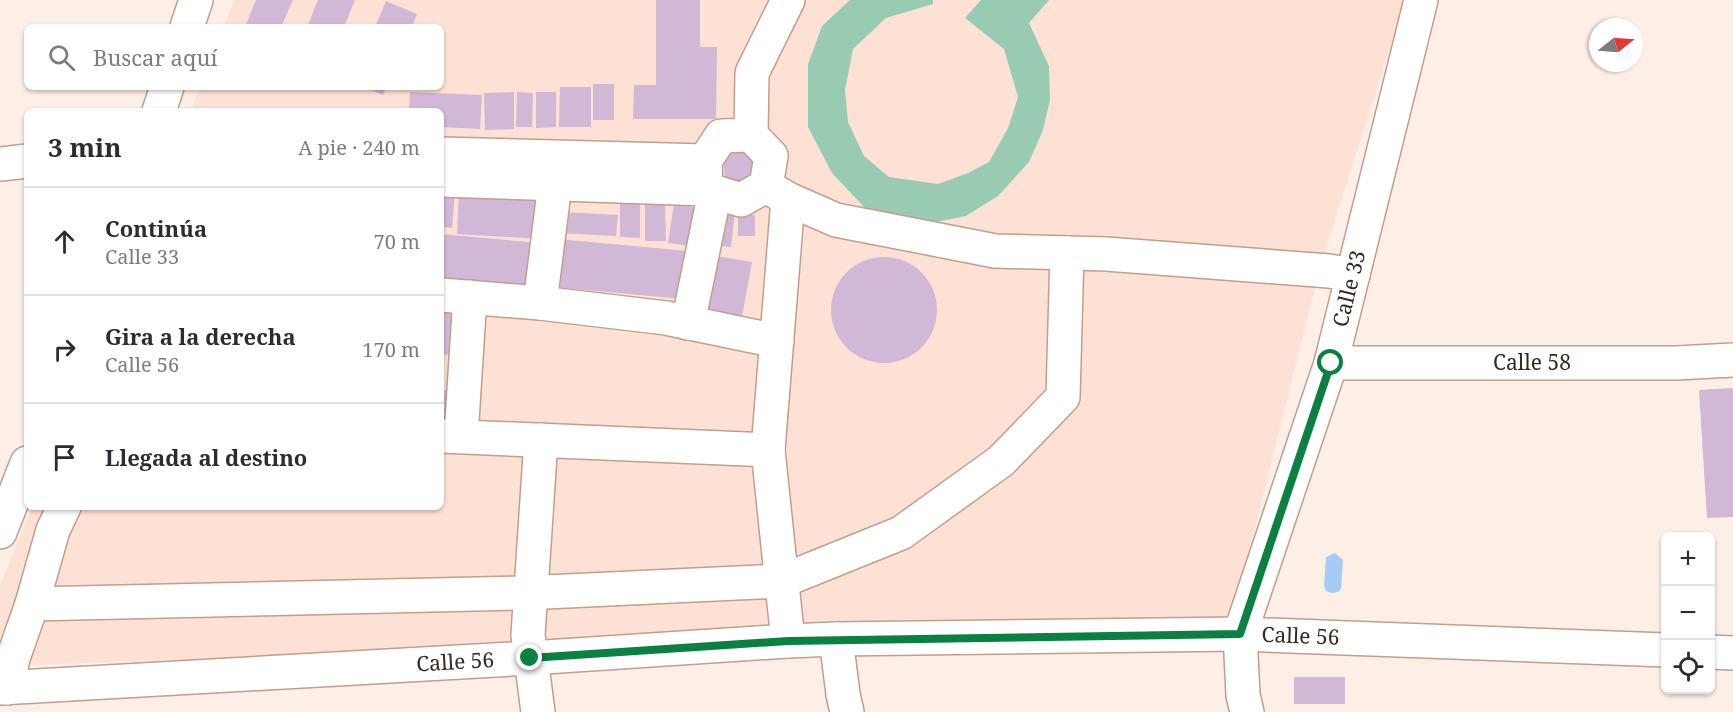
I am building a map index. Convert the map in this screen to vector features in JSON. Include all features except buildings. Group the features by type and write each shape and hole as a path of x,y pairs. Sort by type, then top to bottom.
{"street":[{"path":"188,24 196,0"},
{"path":"788,0 752,73 751,135 771,156 777,192 777,341 768,450 788,641"},
{"name":"Calle 33","path":"1247,712 1243,695 1240,634 1331,363 1421,0"},
{"path":"160,108 166,90"},
{"path":"688,323 709,181 722,136 751,135"},
{"path":"444,154 709,181 741,200 777,192 836,220 995,251 1106,254 1329,271 1353,275"},
{"path":"0,164 24,161"},
{"path":"444,180 555,184 709,181"},
{"path":"540,303 555,184"},
{"path":"32,604 531,592 782,581 901,533 1001,461 1063,397 1067,253"},
{"path":"768,450 451,436 456,296 666,318 777,341"},
{"name":"Calle 58","path":"1331,363 1677,363 1733,360"},
{"path":"538,712 529,647 541,440"},
{"path":"0,532 24,471"},
{"path":"4,688 54,530 63,510"},
{"name":"Calle 56","path":"4,688 529,647 836,639 1240,634 1661,650"},
{"path":"836,639 847,712"},
{"path":"1715,652 1733,653"}],"shaded area":[{"path":"234,0 1405,0 1321,264 1231,623 0,666 0,585 31,510 444,510 444,108 192,108 199,90 444,90 444,24 225,24"}],"green space":[{"path":"850,0 933,0 933,4 886,18 853,49 845,90 848,122 864,156 889,177 938,184 989,162 1008,128 1018,97 1004,49 965,18 981,0 1049,0 1029,23 1049,66 1050,100 1043,130 1029,162 998,196 966,216 936,222 895,220 864,207 832,173 808,127 808,64 822,26"}],"water":[{"path":"1335,553 1343,560 1341,589 1332,593 1326,591 1324,586 1326,557"}],"route":[{"path":"530,658 836,639 1240,634 1331,363"}]}
